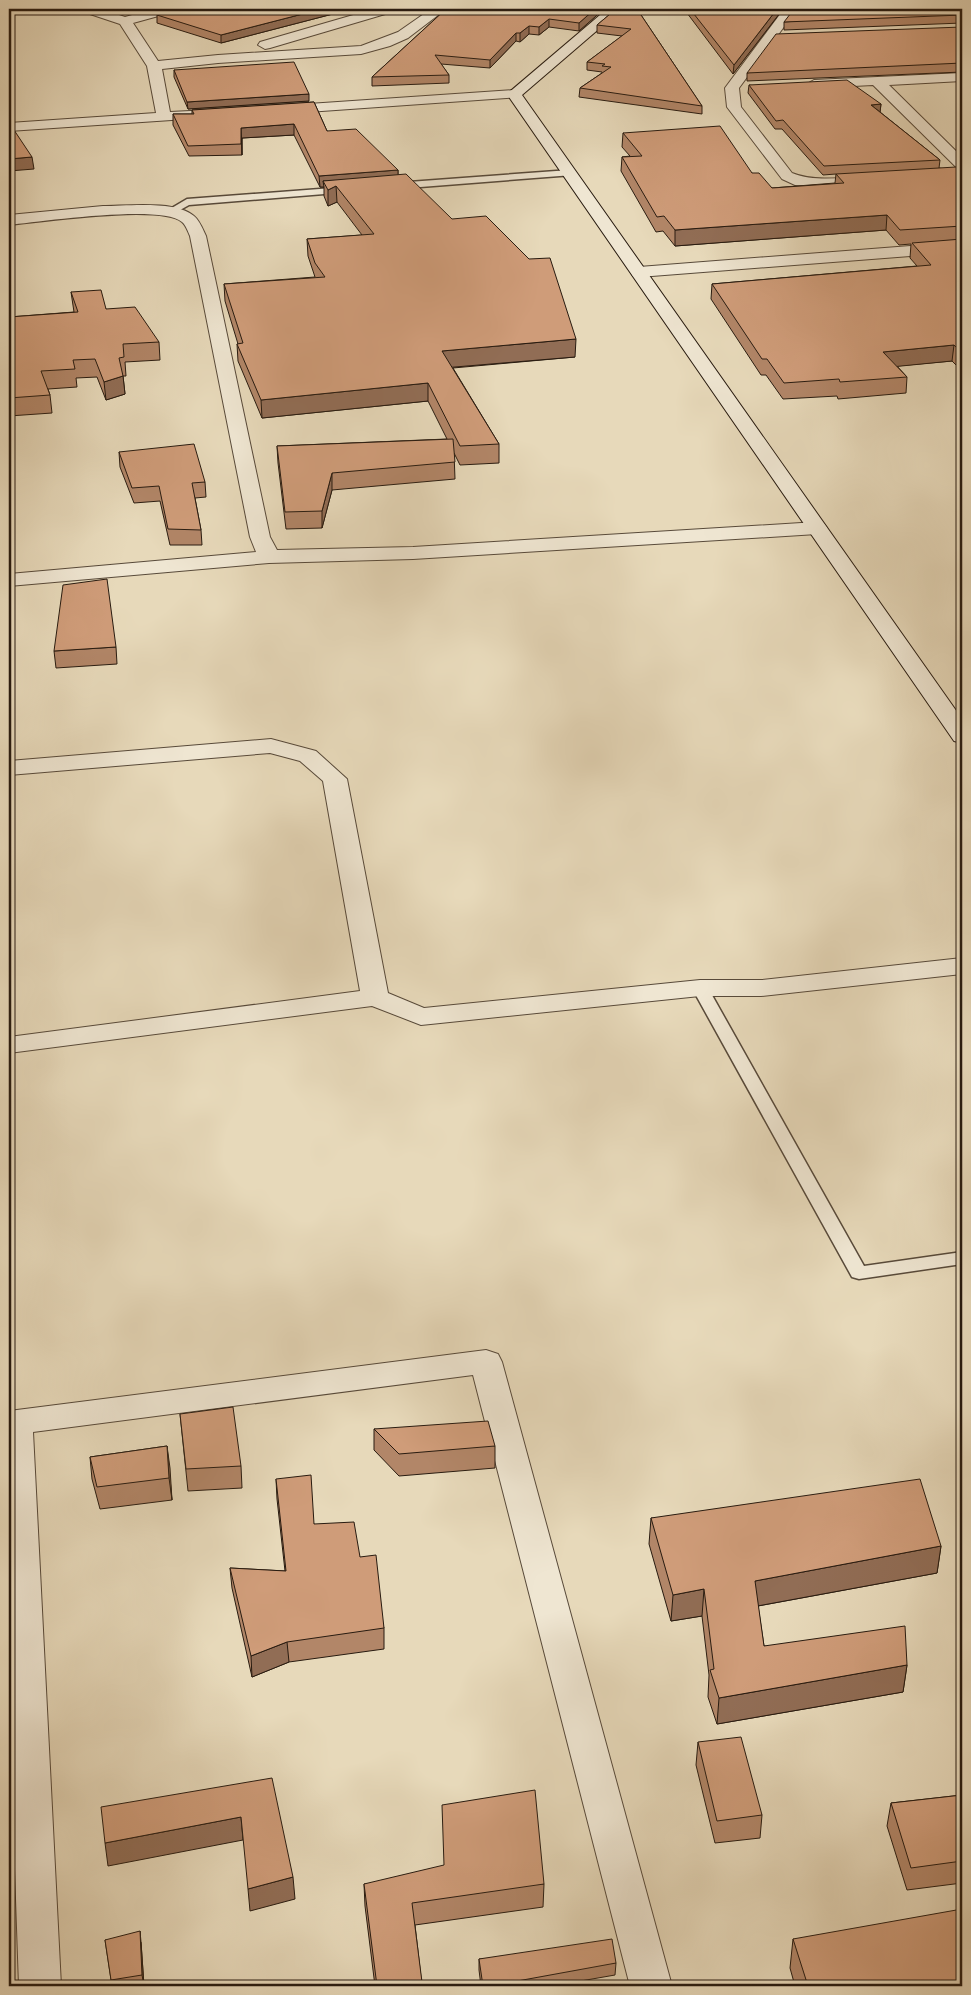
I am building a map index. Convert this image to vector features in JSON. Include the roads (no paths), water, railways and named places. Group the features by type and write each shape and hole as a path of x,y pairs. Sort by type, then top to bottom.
{"street":[{"path":"89,9 125,21 168,9"},
{"path":"218,59 387,9"},
{"path":"154,66 218,59 361,50 399,39 439,9"},
{"path":"261,111 514,94 615,9"},
{"path":"790,9 732,88 734,107 787,176 801,182 815,184 884,180"},
{"path":"125,21 154,66 164,118"},
{"path":"769,36 786,36"},
{"path":"802,85 962,77"},
{"path":"878,82 959,171"},
{"path":"732,88 747,88"},
{"path":"514,94 962,736"},
{"path":"9,127 222,114"},
{"path":"9,220 144,210 170,212 188,219 198,236 260,537 269,557"},
{"path":"639,272 962,247"},
{"path":"9,580 269,557 413,554 817,528"},
{"path":"9,768 271,746 308,756 335,779 375,997"},
{"path":"9,1045 375,997 421,1016 700,988 761,988 962,966"},
{"path":"40,1986 12,1423 486,1362 651,1986"}],"lane":[{"path":"384,187 570,173"},
{"path":"170,212 187,202 354,190"},
{"path":"700,988 859,1273 962,1258"}]}
